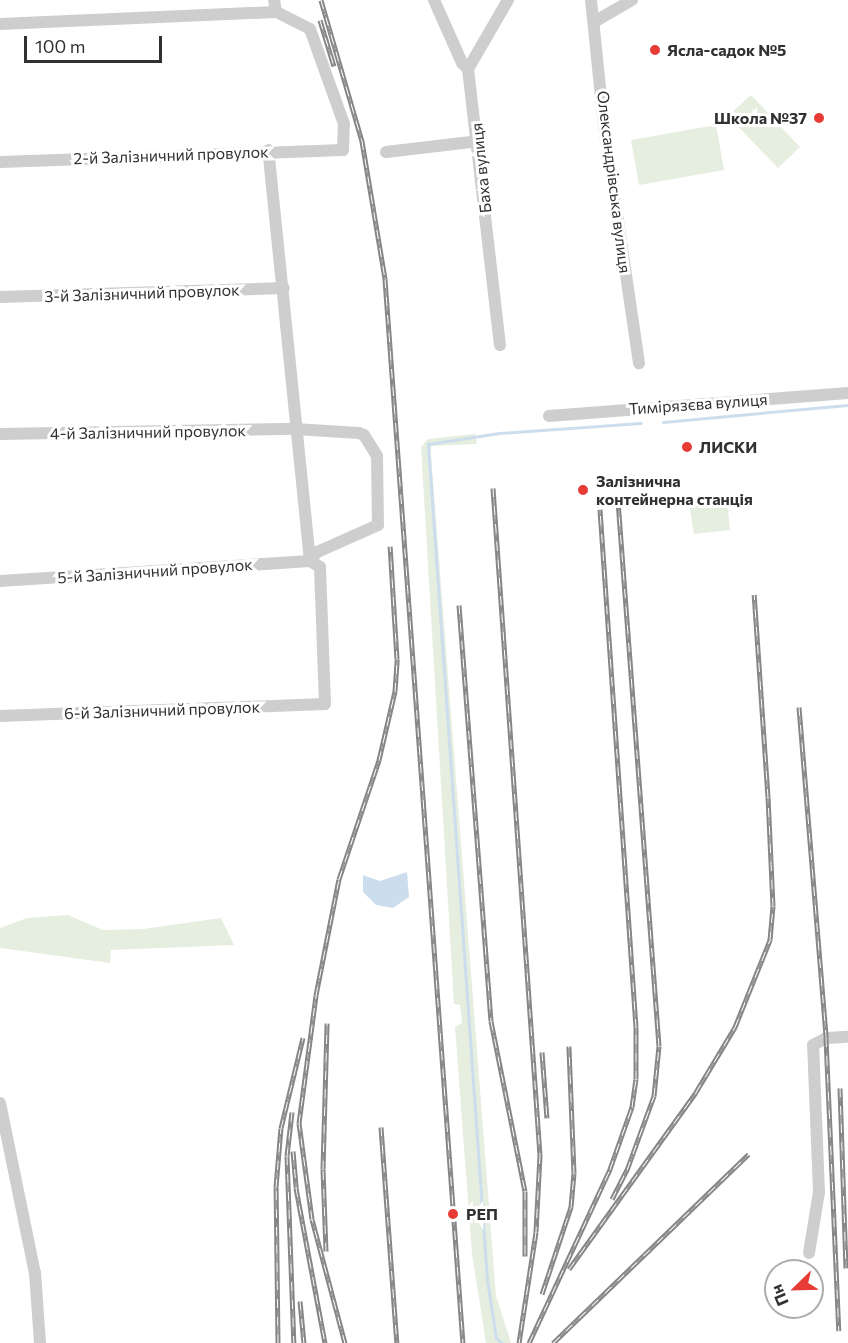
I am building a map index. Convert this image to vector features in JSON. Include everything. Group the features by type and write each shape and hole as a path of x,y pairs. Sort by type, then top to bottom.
{"street":[{"name":"Баха вулиця","path":"434,0 462,63 468,69 479,141 500,345"},
{"path":"468,69 508,0"},
{"name":"Олександрівська вулиця","path":"591,0 604,126 639,363"},
{"path":"594,22 632,0"},
{"path":"0,24 275,6"},
{"name":"2-й Залізничний провулок","path":"0,162 268,150 343,150 344,124 310,29 275,6"},
{"path":"386,152 479,141"},
{"path":"268,150 284,288 310,561"},
{"name":"3-й Залізничний провулок","path":"0,297 284,288"},
{"name":"Тимірязєва вулиця","path":"549,416 848,393"},
{"name":"4-й Залізничний провулок","path":"0,434 296,429 364,435 377,456 378,525 317,552 310,561"},
{"name":"5-й Залізничний провулок","path":"0,581 310,561"},
{"name":"6-й Залізничний провулок","path":"0,716 325,704 320,567 310,561"},
{"path":"809,1253 819,1192 813,1045 826,1038 848,1038"},
{"path":"0,1102 35,1273 40,1343"}],"shaded area":[{"path":"751,95 800,147 778,168 728,116"},
{"path":"716,125 724,170 639,185 631,140"},
{"path":"475,434 477,444 431,446 431,455 496,1296 511,1343 486,1343 472,1254 455,1027 462,1023 460,1005 454,1004 421,447 428,439"},
{"path":"712,502 728,509 730,530 694,534 689,504"},
{"path":"68,915 103,930 143,929 221,918 234,945 111,950 110,963 0,948 0,928 27,918"}],"water":[{"path":"407,872 409,897 393,908 376,905 363,892 363,875 380,881"}],"waterway":[{"path":"663,422 848,405"},
{"path":"502,1343 496,1338 487,1280 428,444 499,433 641,423"}],"railway":[{"path":"321,0 362,141 385,279 463,1343"},
{"path":"320,20 334,66"},
{"path":"493,488 540,1155 536,1232 519,1343"},
{"path":"612,1199 627,1170 654,1096 659,1046 618,501"},
{"path":"529,1343 610,1169 632,1107 636,1079 636,1027 600,509"},
{"path":"345,1343 312,1219 299,1123 316,995 339,879 379,760 395,691 397,659 390,546"},
{"path":"569,1269 696,1092 735,1027 770,940 773,906 768,797 754,594"},
{"path":"459,605 491,1021 525,1191 525,1256"},
{"path":"799,707 826,1038 839,1331"},
{"path":"326,1251 323,1169 327,1023"},
{"path":"278,1343 276,1187 281,1128 303,1038"},
{"path":"542,1294 571,1207 574,1173 569,1046"},
{"path":"542,1052 547,1118"},
{"path":"840,1088 846,1268"},
{"path":"292,1112 287,1156 294,1343"},
{"path":"381,1127 397,1343"},
{"path":"293,1151 296,1188 325,1343"},
{"path":"553,1343 749,1154"},
{"path":"300,1301 304,1343"}],"place":[{"name":"Ясла-садок №5","path":"655,50"},
{"name":"Школа №37","path":"819,118"},
{"name":"ЛИСКИ","path":"687,447"},
{"name":"Залізнична контейнерна станція","path":"583,490"},
{"name":"РЕП","path":"453,1214"}]}
